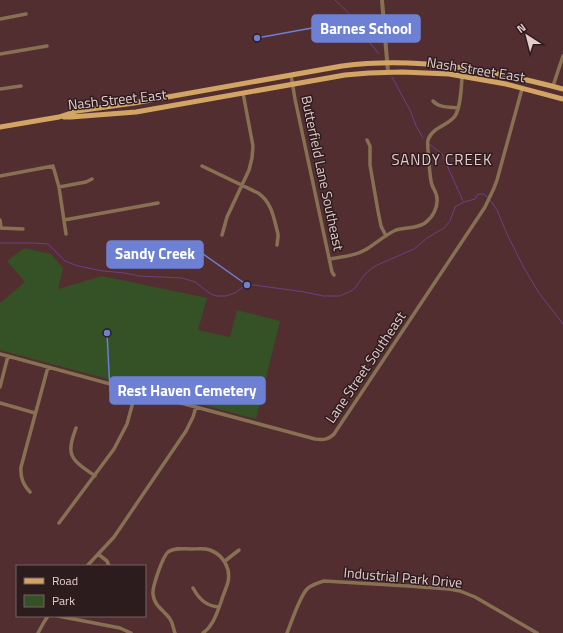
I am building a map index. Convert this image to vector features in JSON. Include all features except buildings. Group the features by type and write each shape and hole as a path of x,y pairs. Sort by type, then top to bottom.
{"main road":[{"name":"Nash Street East","path":"59,117 77,111 141,102 342,66 387,62 431,64 463,68 502,74 563,89"},
{"name":"Nash Street East","path":"59,117 71,118 136,112 345,75 388,72 414,72 462,76 506,84 563,99"},
{"path":"0,127 59,117"}],"street":[{"path":"382,0 388,72"},
{"path":"0,19 26,14"},
{"path":"0,54 47,46"},
{"path":"553,86 563,56"},
{"path":"330,259 363,251 393,232 402,228 421,225 430,219 437,205 437,198 431,183 428,140 433,132 452,120 458,108 463,68"},
{"name":"Butterfield Lane Southeast","path":"291,75 332,272 334,275"},
{"path":"0,89 21,86"},
{"name":"Lane Street Southeast","path":"0,354 320,440 329,438 334,434 482,213 497,180 522,88"},
{"path":"222,235 227,217 249,170 253,152 242,93"},
{"path":"433,101 439,106 458,108"},
{"path":"367,140 370,146 370,165 378,211 381,226 386,236"},
{"path":"0,175 53,166 59,187 66,234"},
{"path":"202,166 258,193 265,198 271,208 278,234 277,244"},
{"path":"59,187 86,182 92,179"},
{"path":"64,220 158,203"},
{"path":"0,220 1,228 23,229"},
{"path":"0,387 8,356"},
{"path":"30,492 26,489 20,470 48,367"},
{"path":"59,523 95,476 125,430 136,391"},
{"path":"0,404 35,413"},
{"path":"88,565 114,537 186,432 196,407"},
{"path":"76,428 70,448 72,454 75,460 95,476"},
{"path":"175,633 171,621 156,605 153,597 153,589 165,555 174,549 205,549 215,553 225,561 228,572 228,581 212,623 203,633"},
{"path":"225,561 240,550"},
{"path":"98,554 108,565"},
{"name":"Industrial Park Drive","path":"287,633 299,603 307,589 318,582 324,581 460,591 475,597 537,633"},
{"path":"193,588 197,596 203,602 219,607"},
{"path":"38,633 47,617"},
{"path":"63,617 120,628 131,633"}],"green space":[{"path":"24,248 51,254 63,268 58,289 102,276 207,298 198,330 230,337 237,310 280,321 256,419 0,350 0,303 25,282 7,261"}],"waterway":[{"path":"335,0 354,18 361,33 379,54"},
{"path":"392,77 423,138"},
{"path":"429,144 442,154 463,201"},
{"name":"SANDY CREEK","path":"0,243 48,244 65,261 78,266 139,276 182,278 195,282 211,294 217,296 226,296 235,293 247,285 305,292 323,296 340,296 355,288 365,274 375,266 414,249 427,238 444,228 450,221 455,207 464,202 475,199 478,194 484,194 488,198"},
{"name":"SANDY CREEK","path":"490,200 497,210 524,268 539,293 563,324"}],"place":[{"name":"Barnes School","path":"257,38"},
{"name":"Sandy Creek","path":"247,285"},
{"name":"Rest Haven Cemetery","path":"107,333"}],"district":[{"name":"SANDY CREEK","path":"442,159"}]}
